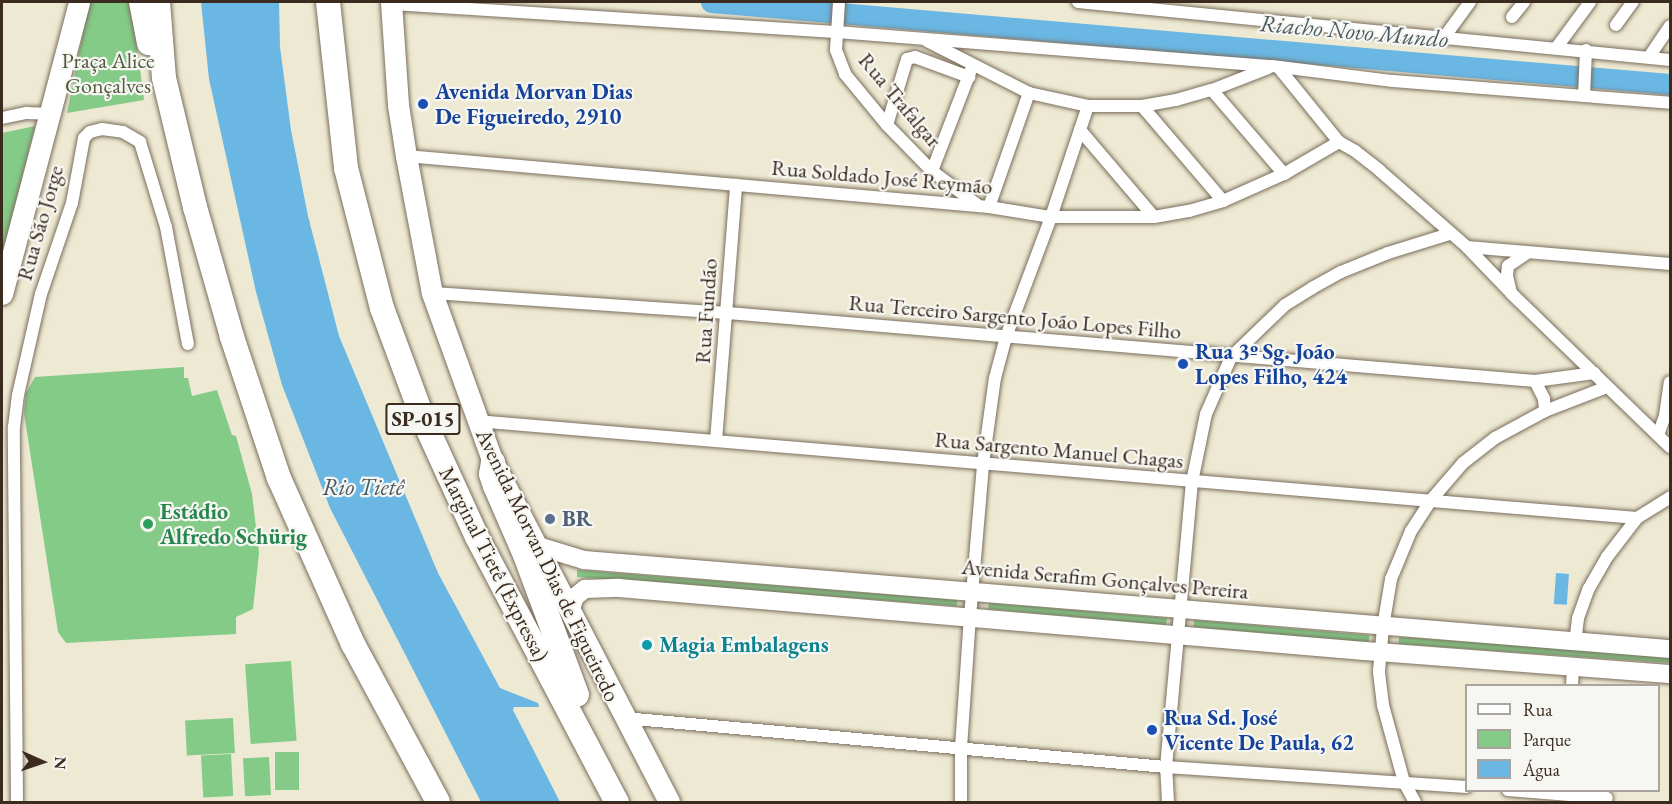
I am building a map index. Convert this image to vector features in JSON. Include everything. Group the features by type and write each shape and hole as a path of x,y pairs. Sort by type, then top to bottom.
{"highway":[{"path":"2,294 79,2"},
{"path":"141,2 149,45 164,78"},
{"path":"158,2 164,78 195,207 228,327 279,478 353,644 438,802"},
{"name":"Marginal Tietê (Expressa)","path":"328,2 346,168 382,308 423,419 477,537 618,802"},
{"name":"Avenida Morvan Dias de Figueiredo","path":"391,3 398,105 405,156 432,293 476,421 493,462 669,802"},
{"path":"493,462 491,474 495,486 525,555 578,697 583,735"}],"main road":[{"name":"Avenida Serafim Gonçalves Pereira","path":"538,546 584,560 1575,643 1671,649"},
{"path":"570,612 577,593 593,586 1671,674"}],"street":[{"name":"Rua Trafalgar","path":"839,2 836,50 845,74 887,125 932,171 984,207"},
{"path":"1078,2 1443,39 1557,47 1586,55 1671,60"},
{"path":"1443,39 1470,2"},
{"path":"1512,17 1524,2"},
{"path":"1557,47 1590,2"},
{"path":"1616,26 1633,2"},
{"path":"391,3 469,5 837,27 922,39 1275,67 1393,81 1584,91 1671,103"},
{"path":"1649,57 1671,26"},
{"path":"922,39 971,71"},
{"path":"1584,91 1586,55"},
{"path":"887,125 907,59 915,57 971,71 1029,93 1088,106 1142,106 1212,90 1275,67"},
{"path":"1275,67 1339,142 1355,151 1379,170 1449,234 1467,247 1512,294 1671,447"},
{"path":"932,171 971,71"},
{"path":"1212,90 1284,174"},
{"path":"984,207 1029,93"},
{"path":"960,802 961,747 970,617 983,464 993,390 1006,337 1051,218 1088,106"},
{"path":"1142,106 1223,201"},
{"path":"2,118 26,113 51,114"},
{"name":"Rua São Jorge","path":"17,802 14,427 18,395 41,294 72,203 84,138 90,132 102,129 123,132 140,142 166,227 188,344"},
{"path":"1080,130 1154,217"},
{"name":"Rua Soldado José Reymão","path":"405,156 984,207 1051,218 1154,217 1190,212 1223,201 1284,174 1339,142"},
{"name":"Rua Fundão","path":"716,441 728,313 736,185"},
{"path":"1167,802 1166,767 1180,635 1192,482 1206,414 1231,357 1285,305 1312,288 1379,257 1449,234"},
{"path":"1467,247 1671,264"},
{"path":"1512,294 1507,275 1508,266 1528,252"},
{"name":"Rua Terceiro Sargento João Lopes Filho","path":"432,293 728,313 1535,381 1594,373"},
{"path":"1535,381 1544,399 1545,411"},
{"path":"1659,435 1671,382"},
{"path":"1415,802 1404,782 1383,705 1380,652 1391,579 1411,531 1432,499 1463,464 1495,438 1545,411 1608,387"},
{"name":"Rua Sargento Manuel Chagas","path":"476,421 1192,482 1432,499 1637,518"},
{"path":"1575,643 1578,618 1596,575 1637,518 1671,497"},
{"path":"1572,684 1573,667"},
{"path":"624,718 1166,767 1465,787"},
{"path":"1537,792 1608,797"}],"green space":[{"name":"Praça Alice Gonçalves","path":"89,2 131,2 144,100 67,113"},
{"path":"35,126 2,257 2,133"},
{"name":"Estádio Alfredo Schürig","path":"184,367 184,378 188,378 192,396 217,390 232,435 236,436 252,494 259,553 253,609 236,617 236,634 66,643 58,632 24,413 26,393 35,377"},
{"path":"577,570 957,600 957,606 577,577"},
{"path":"989,603 1167,618 1166,625 988,609"},
{"path":"1194,620 1369,635 1369,642 1193,627"},
{"path":"1399,637 1670,656 1670,663 1399,644"},
{"path":"291,661 297,741 251,744 245,664"},
{"path":"233,718 235,753 187,755 185,721"},
{"path":"275,752 299,752 299,790 275,790"},
{"path":"231,754 233,796 203,798 201,756"},
{"path":"269,757 271,795 245,796 243,758"}],"water":[{"name":"Rio Tietê","path":"201,2 279,2 280,47 291,130 308,216 339,336 438,573 500,688 538,703 539,707 514,707 513,710 560,802 481,802 330,508 282,385 256,292 209,79"},
{"path":"1556,573 1569,574 1567,605 1554,604"}],"waterway":[{"name":"Riacho Novo Mundo","path":"711,2 1670,84"}],"place":[{"name":"Avenida Morvan Dias De Figueiredo, 2910","path":"423,104"},
{"name":"Rua 3º Sg. João Lopes Filho, 424","path":"1183,364"},
{"name":"BR","path":"550,519"},
{"name":"Estádio Alfredo Schürig","path":"148,524"},
{"name":"Magia Embalagens","path":"647,645"},
{"name":"Rua Sd. José Vicente De Paula, 62","path":"1152,730"}]}
